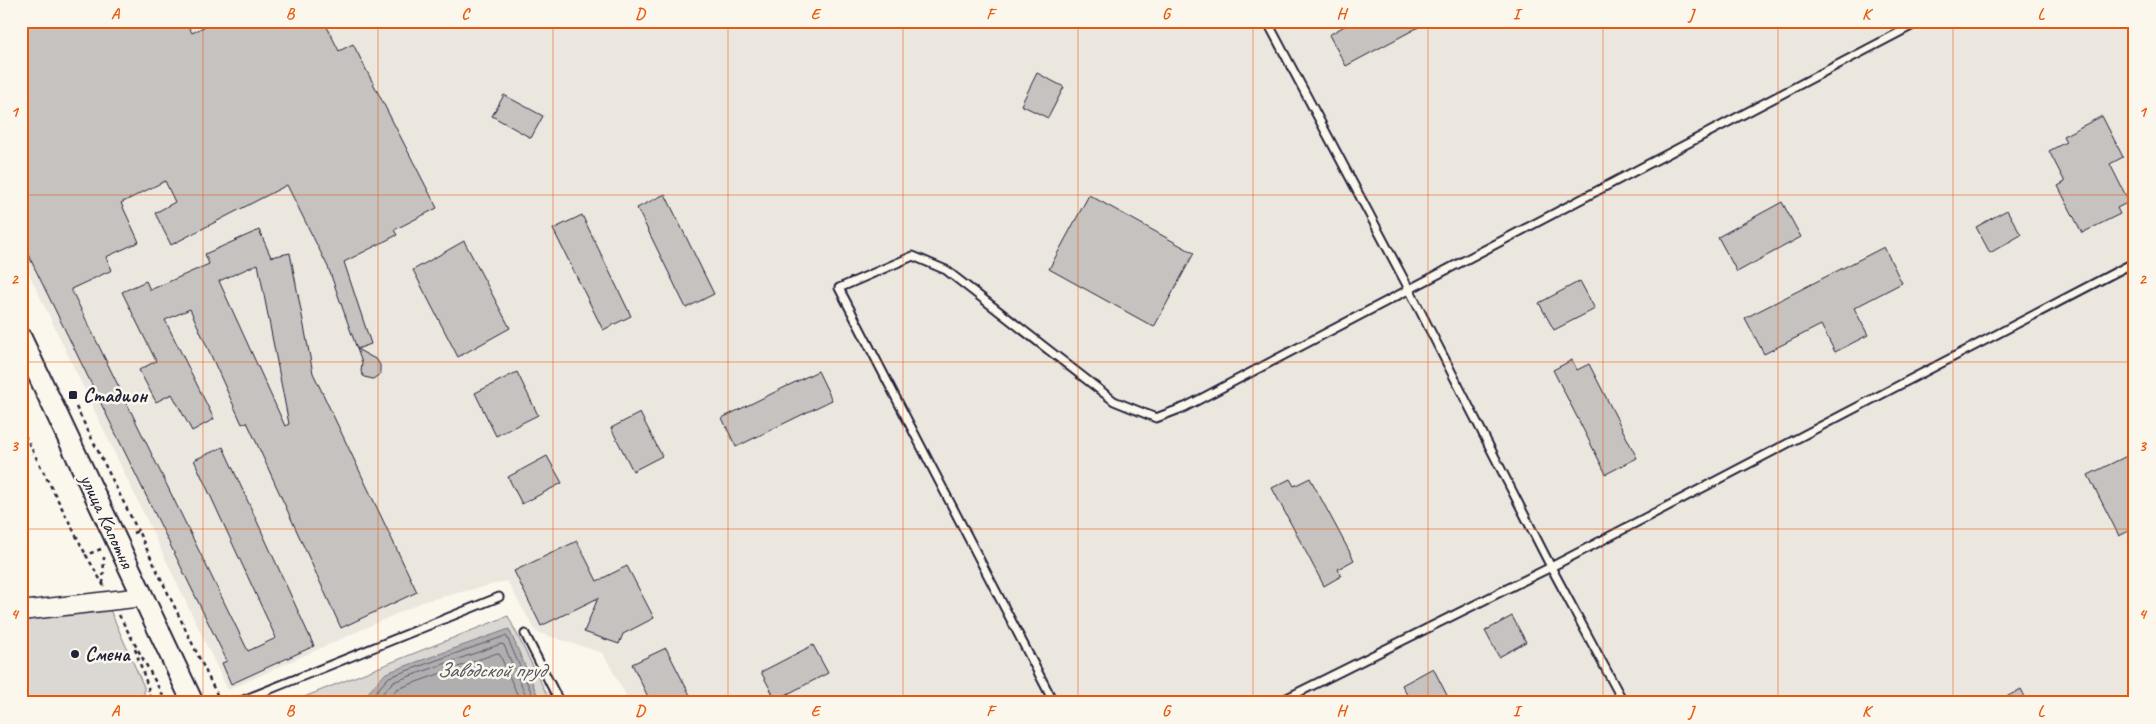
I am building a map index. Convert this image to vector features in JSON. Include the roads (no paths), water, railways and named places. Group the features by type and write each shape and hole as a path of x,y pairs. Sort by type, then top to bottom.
{"main road":[{"name":"улица Капотня","path":"21,338 115,541 193,703"}],"street":[{"path":"21,611 143,597"}],"lane":[{"path":"1267,21 1409,289 1551,567 1624,703"},
{"path":"1054,703 839,288 913,256 946,270 1114,401 1156,418 1186,406 1920,21"},
{"path":"1277,703 1551,567 2135,262"},
{"path":"236,703 499,597"},
{"path":"525,634 560,703"}],"water":[{"name":"Заводской пруд","path":"509,629 541,703 370,703 366,695 386,673"}],"place":[{"name":"Стадион","path":"73,395"},
{"name":"Смена","path":"75,654"}]}
